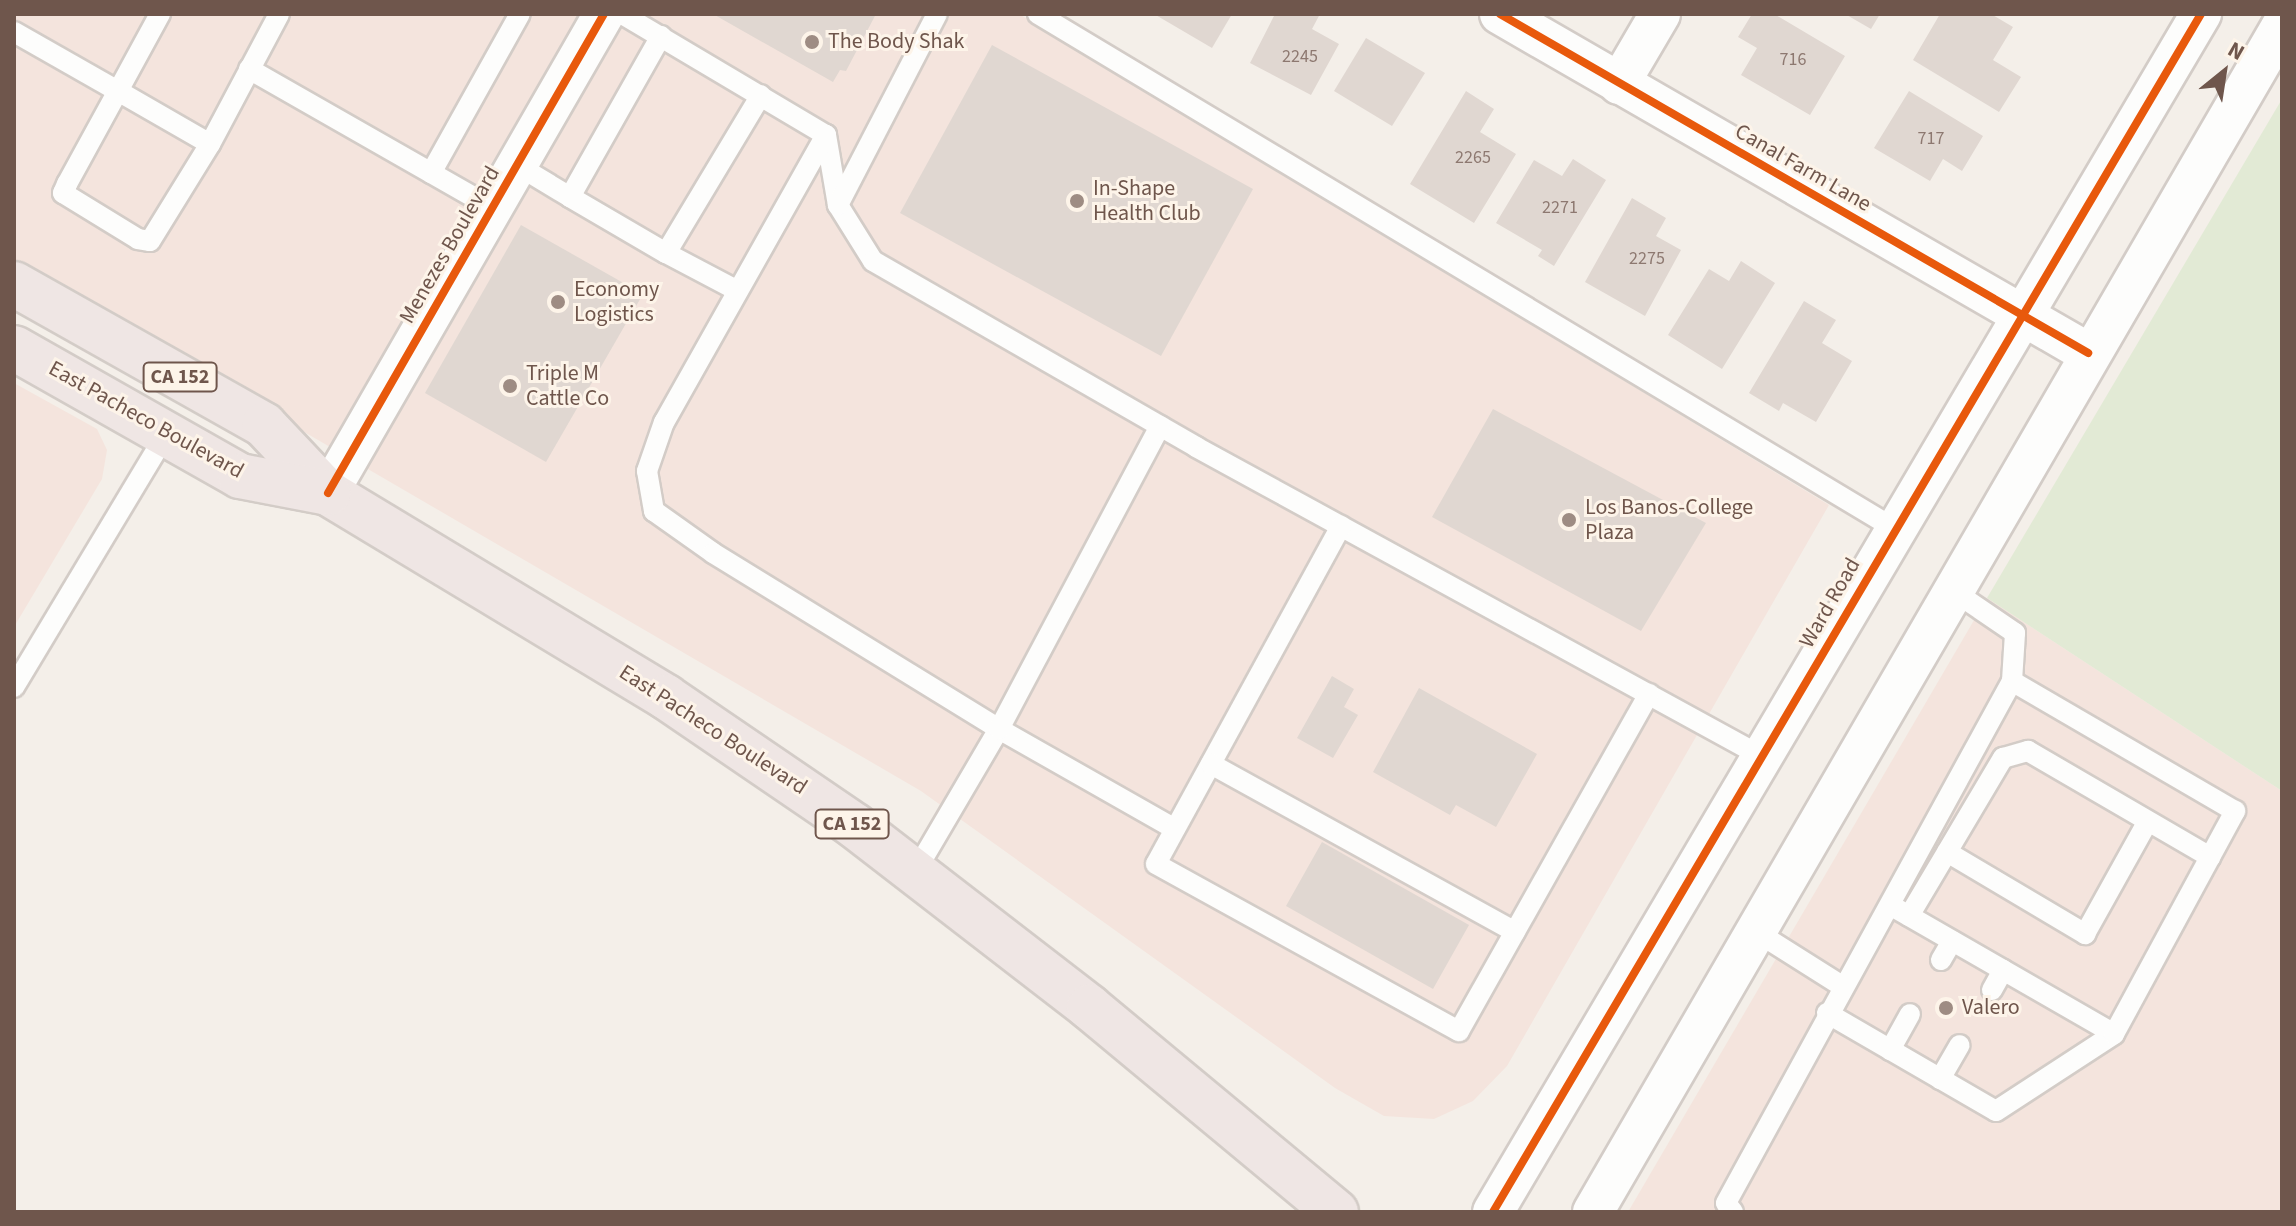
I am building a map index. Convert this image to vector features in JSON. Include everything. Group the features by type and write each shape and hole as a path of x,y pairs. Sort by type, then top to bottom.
{"highway":[{"name":"East Pacheco Boulevard","path":"14,284 264,425 328,493 666,697 915,872 1089,1007 1336,1212"},
{"name":"East Pacheco Boulevard","path":"14,348 240,476 328,493"}],"street":[{"name":"Menezes Boulevard","path":"328,493 604,14"},
{"name":"Canal Farm Lane","path":"1500,14 2088,353"},
{"path":"1619,84 1660,14"},
{"name":"Ward Road","path":"1493,1212 2201,14"},
{"path":"1593,1212 2088,353 2282,26"}],"lane":[{"path":"160,14 63,193 138,239 150,241 157,235 210,144 279,14"},
{"path":"431,173 520,14"},
{"path":"622,14 826,135 838,205 873,261 1160,426 1761,756"},
{"path":"838,205 937,14"},
{"path":"1038,14 1895,529"},
{"path":"14,32 210,144"},
{"path":"570,197 661,36"},
{"path":"249,69 493,208"},
{"path":"666,253 761,95"},
{"path":"826,135 664,422 647,471 654,511 713,553 999,729 1175,829"},
{"path":"517,165 666,253 738,291"},
{"path":"915,872 999,729 1160,426"},
{"path":"14,687 166,434"},
{"path":"1341,526 1156,864 1459,1031 1649,694"},
{"path":"1733,1212 1726,1203 1887,903 2012,681 2015,633 1952,590"},
{"path":"1827,1013 1996,1111 2114,1034 2235,811 2012,681"},
{"path":"1909,916 2003,758 2028,751 2210,857"},
{"path":"1211,764 1515,932"},
{"path":"1947,852 2085,934 2148,821"},
{"path":"1887,903 2114,1034"},
{"path":"1755,931 1842,986"},
{"path":"1941,960 1952,941"},
{"path":"1992,990 2003,970"},
{"path":"1890,1050 1910,1014"},
{"path":"1940,1079 1960,1045"}],"shaded area":[{"path":"14,14 1019,14 1829,505 1507,1066 1473,1101 1434,1119 1384,1116 1335,1088 921,791 14,263"},
{"path":"14,383 97,429 107,450 102,479 14,627"},
{"path":"1987,598 2282,791 2282,1212 1628,1212"}],"green space":[{"path":"2282,99 2282,791 1987,598"}],"building":[{"name":"The Body Shak","path":"713,14 876,14 846,71 840,70 833,82"},
{"path":"1154,14 1232,14 1212,48"},
{"path":"1275,14 1320,14 1312,29 1339,44 1311,95 1250,63"},
{"path":"1752,14 1774,14 1845,56 1810,115 1741,75 1757,48 1738,37"},
{"path":"1845,14 1880,14 1871,29"},
{"path":"1940,14 1991,14 2013,27 1993,60 2021,77 1999,112 1913,60"},
{"path":"1366,38 1425,73 1392,126 1334,91"},
{"name":"In-Shape Health Club","path":"992,45 1253,189 1161,356 900,213"},
{"path":"1466,91 1494,109 1480,132 1516,154 1474,223 1410,184"},
{"path":"1909,91 1983,136 1962,171 1943,159 1930,181 1874,148"},
{"path":"1573,159 1606,180 1554,266 1538,256 1542,250 1496,223 1534,160 1562,176"},
{"path":"1632,198 1666,218 1656,236 1681,250 1645,316 1585,282"},
{"path":"521,225 643,294 546,462 425,393"},
{"path":"1741,261 1775,283 1722,369 1668,335 1709,269 1729,281"},
{"path":"1804,301 1836,320 1822,343 1852,361 1816,422 1783,403 1779,411 1749,393"},
{"name":"Los Banos-College Plaza","path":"1493,409 1706,523 1641,631 1432,517"},
{"path":"1332,676 1354,689 1344,707 1358,715 1333,758 1297,738"},
{"path":"1419,688 1537,754 1496,827 1456,805 1450,815 1373,772"},
{"path":"1322,842 1469,925 1433,989 1286,906"}],"cycle path":[{"path":"328,493 604,14"},
{"path":"1500,14 2088,353"},
{"path":"1493,1212 2201,14"}],"place":[{"name":"The Body Shak","path":"812,42"},
{"name":"In-Shape Health Club","path":"1077,201"},
{"name":"Economy Logistics","path":"558,302"},
{"name":"Triple M Cattle Co","path":"510,386"},
{"name":"Los Banos-College Plaza","path":"1569,520"},
{"name":"Valero","path":"1946,1008"}]}
